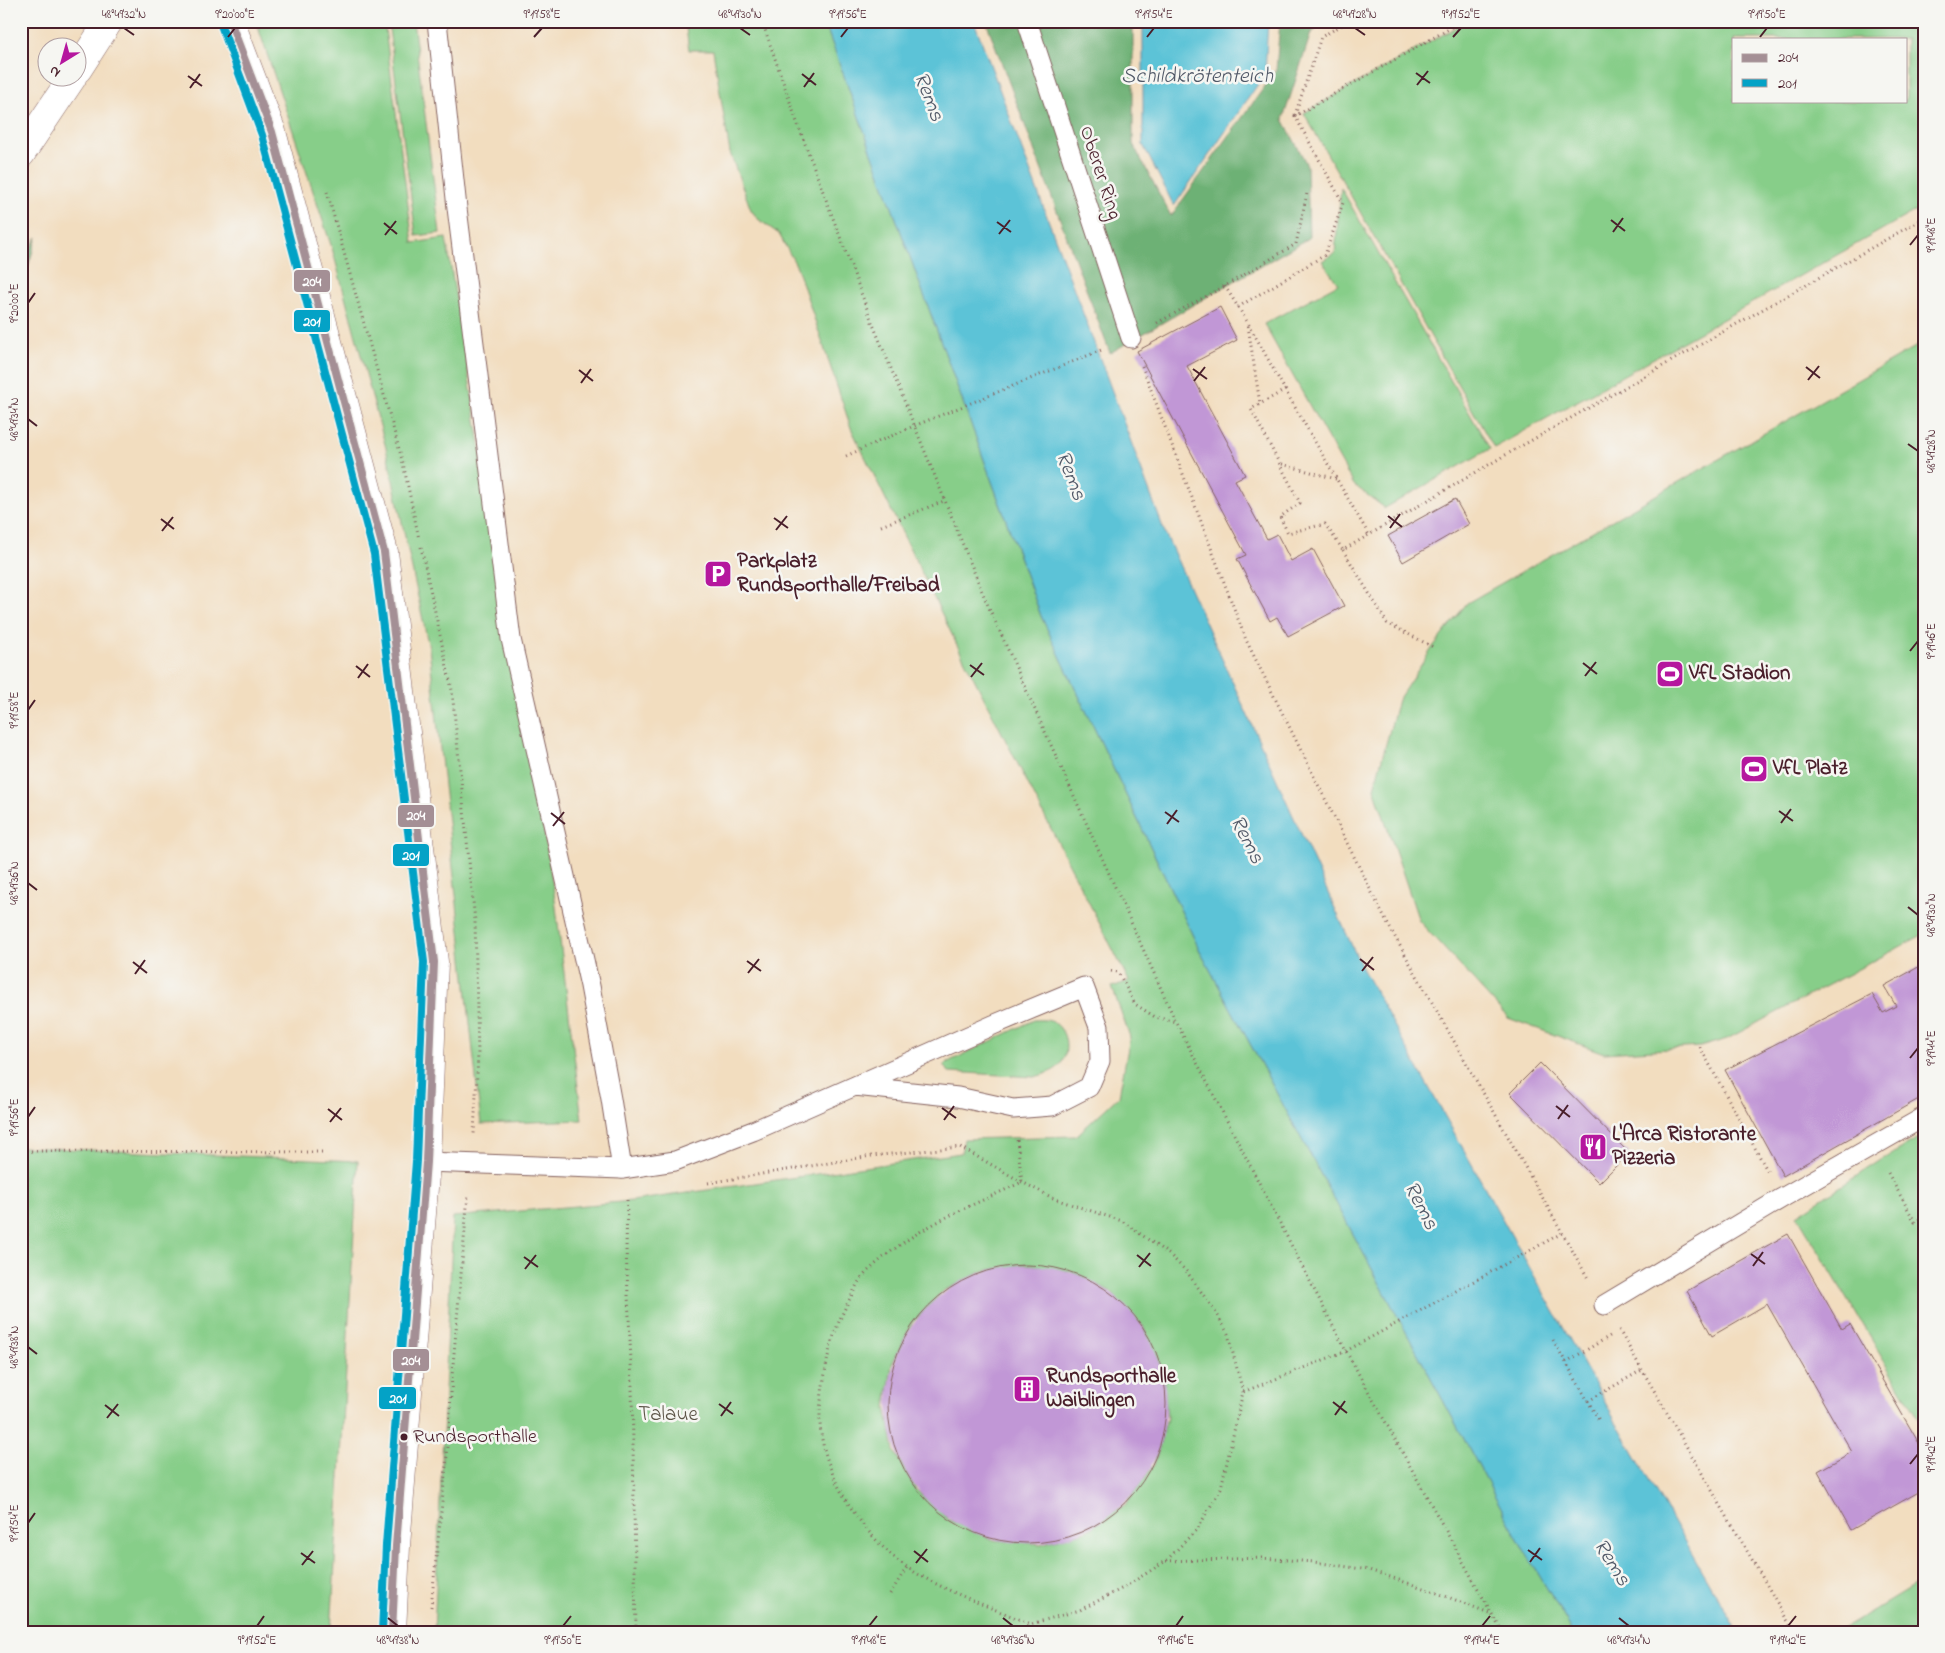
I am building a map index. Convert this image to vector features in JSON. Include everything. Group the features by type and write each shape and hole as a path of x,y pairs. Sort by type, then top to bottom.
{"main road":[{"path":"88,54 109,21"},
{"path":"230,21 272,132 384,552 434,962 426,1162 397,1526 392,1632"},
{"path":"21,154 65,88"}],"lane":[{"path":"437,21 457,208 511,639 590,986 622,1169"},
{"name":"Oberer Ring","path":"1027,21 1130,338"},
{"path":"426,1162 622,1169 675,1161 753,1131 855,1086 1084,987 1099,1027 1100,1060 1089,1087 1052,1106 1013,1109 958,1097 855,1086"},
{"path":"1604,1305 1782,1198 1924,1117"}],"path":[{"path":"762,21 798,125 872,322 944,501 1027,695 1176,1022 1346,1351 1502,1632"},
{"path":"1238,307 1325,255 1343,202 1295,116 1321,37 1349,21"},
{"path":"1295,116 1464,21"},
{"path":"846,456 914,426 1130,338 1225,286 1296,244 1307,192"},
{"path":"1343,550 1502,457 1924,218"},
{"path":"1225,286 1369,535"},
{"path":"1248,323 1260,404"},
{"path":"1130,338 1246,640 1386,920 1562,1233 1794,1632"},
{"path":"1284,390 1251,409 1300,503 1280,517 1288,533 1326,524 1388,622 1434,647"},
{"path":"1281,464 1336,479"},
{"path":"881,526 944,501"},
{"path":"1102,969 1118,972 1135,1004 1155,1017 1176,1022"},
{"path":"1700,1047 1782,1198"},
{"path":"1013,1109 1022,1182"},
{"path":"705,1184 871,1156 960,1147 1055,1199 1122,1220 1170,1255 1182,1266 1201,1290 1228,1334 1243,1392 1220,1488 1198,1528 1166,1561 1123,1588 1080,1610 1030,1624 1014,1632"},
{"path":"21,1151 325,1152"},
{"path":"1885,1168 1915,1222 1924,1216"},
{"path":"622,1169 626,1199 626,1249 632,1384 636,1632"},
{"path":"1022,1182 937,1221 907,1238 861,1278 841,1314 828,1352 822,1396 820,1432 827,1465 847,1501 870,1534 887,1552 907,1567 950,1590 1030,1624"},
{"path":"626,1199 636,1197"},
{"path":"1243,1392 1346,1351 1562,1233"},
{"path":"1566,1362 1619,1331"},
{"path":"1553,1340 1600,1422"},
{"path":"1588,1401 1642,1370"},
{"path":"1166,1561 1262,1558 1314,1562 1369,1570 1492,1614"},
{"path":"890,1594 907,1567"}],"green space":[{"path":"256,21 384,21 413,243 446,238 555,899 582,1120 481,1124 429,648 386,448 332,248"},
{"path":"388,21 413,21 440,233 416,236"},
{"name":"Talaue","path":"685,21 824,21 1041,616 1202,955 1523,1548 1573,1632 434,1632 453,1217 632,1201 961,1153 964,1139 1076,1136 1119,1096 1130,1037 1112,987 1129,981 960,651 851,428 797,267 779,234 758,219 751,210 730,153 713,50 689,50","holes":["1027,1264 1070,1271 1110,1291 1143,1326 1163,1370 1167,1418 1154,1465 1126,1504 1087,1531 1041,1544 993,1540 949,1520 916,1490 894,1451 886,1407 892,1364 912,1323 943,1291 983,1271"]},
{"path":"986,21 1133,21 1133,144 1171,216 1276,71 1280,21 1328,21 1311,33 1283,119 1307,165 1309,238 1110,353"},
{"path":"1467,21 1924,21 1924,206 1494,448 1304,113"},
{"path":"1341,188 1490,449 1385,508 1354,485 1264,324 1338,284 1322,261 1335,253"},
{"path":"37,237 21,290 21,263"},
{"name":"VfL Stadion","path":"1924,342 1924,934 1727,1039 1700,1047 1604,1053 1508,1018 1419,921 1374,788 1398,700 1433,647 1467,603"},
{"path":"1034,1020 1053,1022 1062,1031 1064,1036 1066,1049 1063,1061 1051,1072 1034,1077 949,1072 943,1066 946,1063"},
{"path":"1924,1136 1924,1427 1797,1215 1881,1160"},
{"path":"21,1147 358,1161 331,1632 21,1632"},
{"path":"1924,1580 1924,1632 1838,1632"}],"water":[{"name":"Rems","path":"824,21 974,21 1165,533 1362,968 1621,1431 1737,1632 1573,1632 1523,1548 1202,955 1041,616"},
{"name":"Schildkrötenteich","path":"1143,21 1268,21 1265,74 1174,206 1143,145"}],"building":[{"path":"1220,307 1237,340 1187,366 1245,475 1235,480 1267,539 1277,534 1291,561 1313,549 1344,606 1288,636 1277,617 1270,621 1237,559 1246,555 1137,351"},
{"path":"1455,499 1469,524 1403,562 1388,536"},
{"path":"1924,964 1924,1096 1783,1176 1725,1070 1872,994 1883,1013 1896,1006 1884,986"},
{"path":"1540,1063 1629,1153 1599,1183 1510,1093"},
{"path":"1788,1234 1842,1329 1850,1324 1924,1452 1924,1489 1851,1530 1818,1471 1852,1452 1767,1304 1712,1336 1687,1291"},
{"name":"Rundsporthalle Waiblingen","path":"1027,1265 1067,1271 1093,1281 1125,1306 1150,1338 1160,1364 1166,1404 1160,1444 1150,1470 1125,1502 1093,1527 1067,1537 1027,1543 987,1537 961,1527 929,1502 904,1470 894,1444 888,1404 894,1364 904,1338 929,1306 961,1281 987,1271"}],"transit line":[{"name":"204","path":"230,21 272,132 384,552 434,962 426,1162 396,1546 392,1632"},
{"name":"201","path":"221,25 262,135 374,554 424,962 416,1161 386,1545 382,1632"}],"place":[{"name":"Parkplatz Rundsporthalle/Freibad","path":"718,574"},
{"name":"VfL Stadion","path":"1670,674"},
{"name":"VfL Platz","path":"1754,769"},
{"name":"L'Arca Ristorante Pizzeria","path":"1593,1147"},
{"name":"Rundsporthalle Waiblingen","path":"1027,1389"},
{"name":"Rundsporthalle","path":"404,1437"}]}
